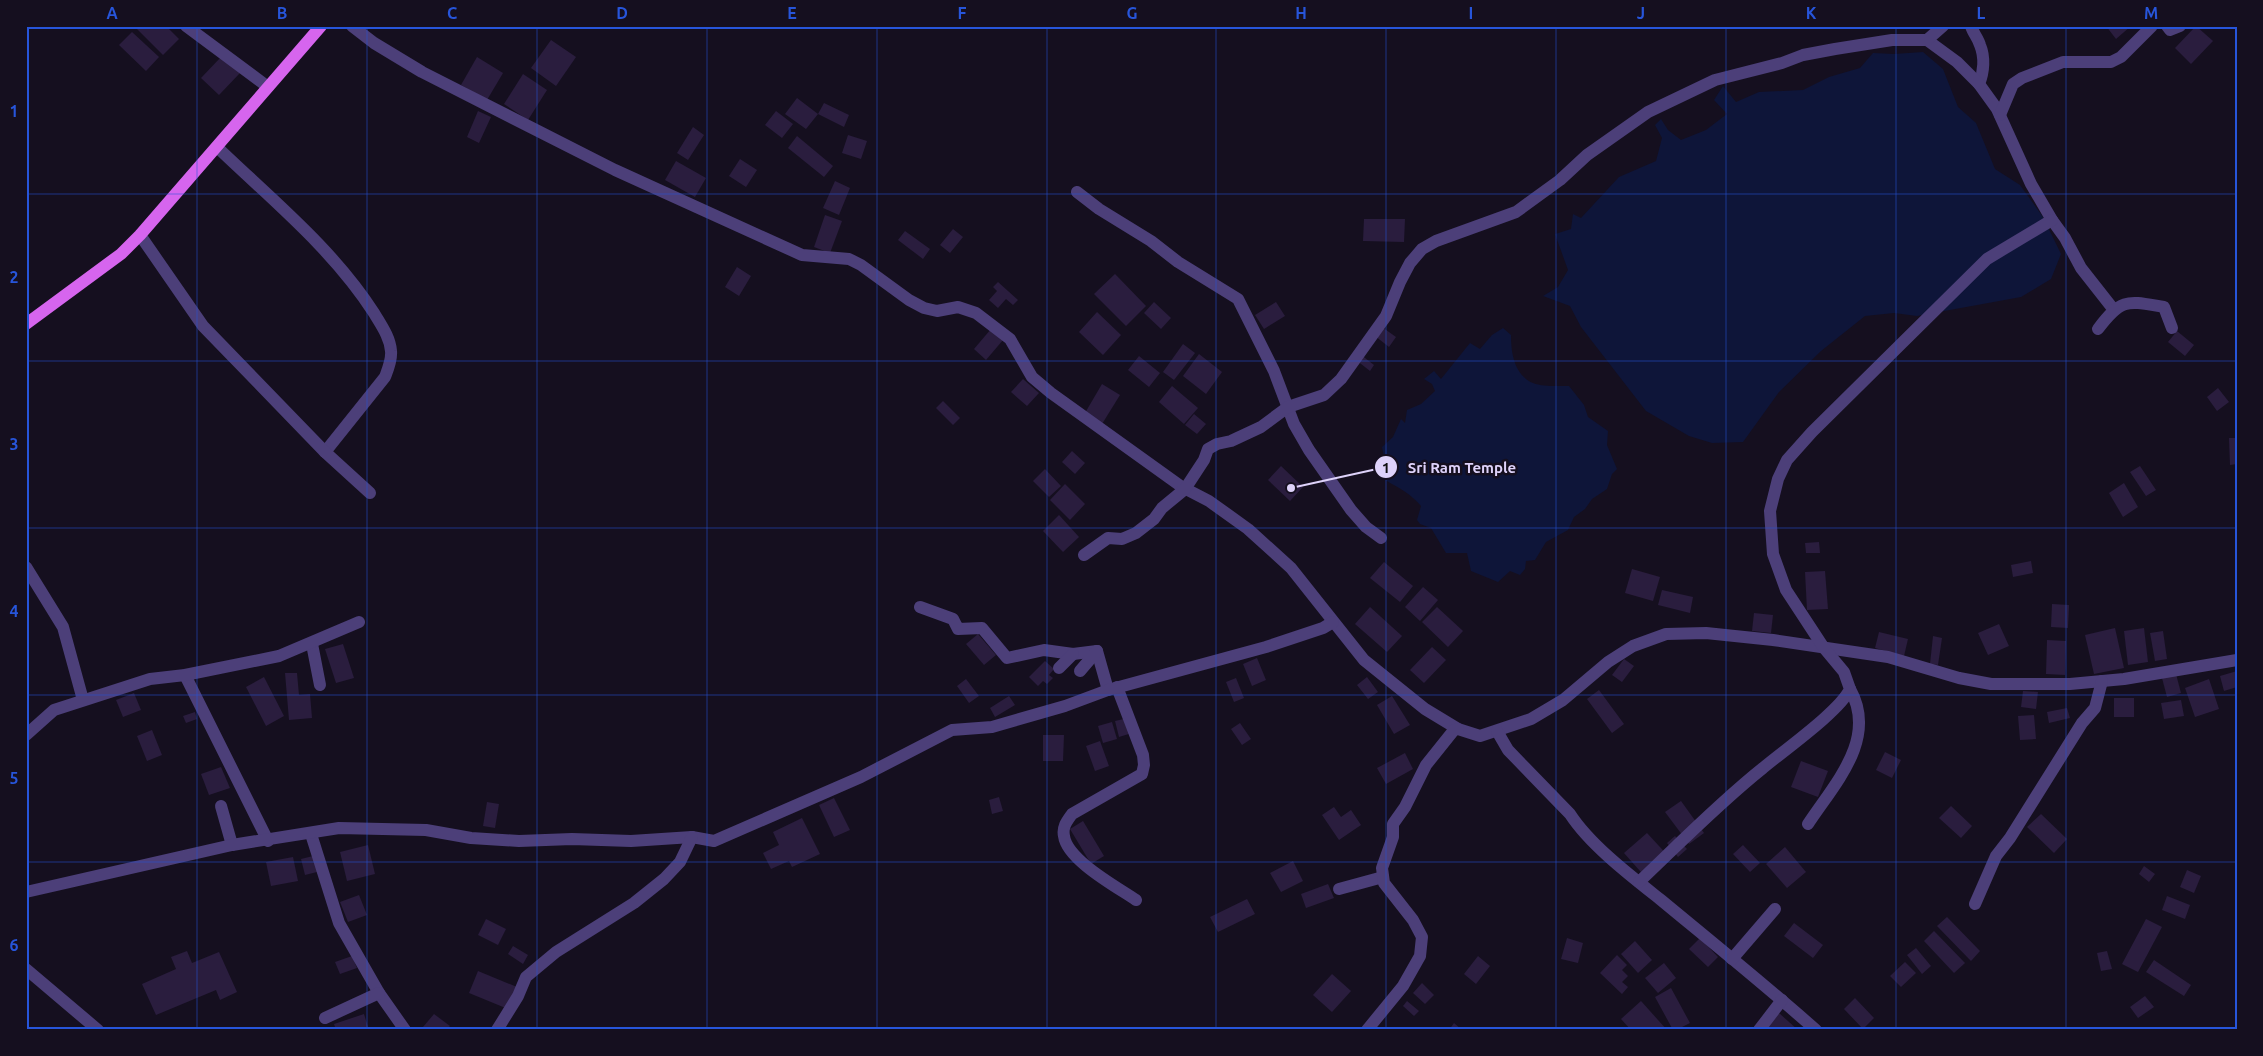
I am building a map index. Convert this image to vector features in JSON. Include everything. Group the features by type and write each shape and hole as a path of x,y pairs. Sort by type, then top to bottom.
{"main road":[{"path":"26,324 121,254 140,235 321,26"}],"street":[{"path":"186,26 268,88"},
{"path":"352,26 374,43 422,72 615,170 802,255 849,259 861,265 909,300 924,308 937,312 958,307 976,313 1010,340 1032,376 1051,393 1087,421 1185,488 1209,501 1275,552 1291,568 1364,660 1425,709 1458,729 1480,736 1531,719 1562,700 1608,662 1633,646 1666,634 1706,633 1824,648 1888,658 1959,678 1991,684 2070,684 2102,681 2237,660"},
{"path":"1927,40 1943,26"},
{"path":"1971,26 1981,46 1984,74 1979,84"},
{"path":"2000,115 2013,84 2022,78 2063,62 2111,62 2121,57 2152,26"},
{"path":"2167,26 2170,30 2180,26"},
{"path":"1084,555 1108,538 1122,539 1136,533 1185,488 1204,460 1208,449 1217,444 1231,442 1261,426 1288,407 1324,395 1341,379 1386,316 1410,263 1422,249 1436,241 1516,212 1560,180 1587,155 1648,112 1715,80 1782,63 1803,55 1908,38 1927,40 1957,62 1979,84 2000,115 2032,184 2052,220 2065,238 2081,268 2114,310"},
{"path":"217,146 331,255 366,300 387,337 391,350 386,377 325,452"},
{"path":"1077,192 1099,209 1151,241 1178,262 1238,299 1274,371 1294,424 1323,472 1351,510 1366,527 1381,538"},
{"path":"1808,824 1848,763 1859,732 1860,714 1844,672 1824,648 1786,590 1774,554 1770,510 1778,479 1787,460 1832,411 1988,258 2052,220"},
{"path":"140,235 203,326 325,452 370,493"},
{"path":"2098,329 2114,310 2130,302 2164,306 2172,328"},
{"path":"26,567 62,627 83,700"},
{"path":"920,606 952,619 958,629 982,628 1007,658 1044,650 1073,654 1097,650"},
{"path":"26,735 54,710 83,700 150,679 185,675 279,656 312,644 359,622"},
{"path":"26,892 232,845 268,841 339,828 426,830 471,838 519,841 572,839 631,842 692,837 714,841 862,777 952,730 992,727 1065,706 1112,689 1266,647 1323,628 1333,622"},
{"path":"312,644 320,686"},
{"path":"1097,650 1112,689 1143,755 1144,765 1142,774 1072,814 1065,825 1064,837 1075,855 1089,868 1136,900"},
{"path":"1080,671 1097,650"},
{"path":"1059,668 1073,654"},
{"path":"185,675 268,841"},
{"path":"1974,904 1996,856 2010,838 2082,723 2095,708 2102,681"},
{"path":"1638,882 1762,768 1830,712 1846,697 1850,689"},
{"path":"1367,1030 1403,986 1420,956 1422,937 1413,920 1384,883 1382,868 1393,836 1393,824 1405,807 1426,765 1454,730 1458,729"},
{"path":"1497,730 1508,750 1570,814 1576,823 1638,882 1816,1030"},
{"path":"220,806 232,845"},
{"path":"312,834 339,923 379,993 405,1030"},
{"path":"497,1030 518,996 526,976 556,952 634,902 664,879 680,862 692,837"},
{"path":"1339,889 1383,877"},
{"path":"1732,959 1775,909"},
{"path":"26,969 98,1030"},
{"path":"325,1018 379,993"},
{"path":"1759,1030 1782,1000"}],"water":[{"path":"1923,52 1943,69 1958,107 1976,123 1995,169 2020,185 2043,217 2061,254 2051,279 2021,297 1917,316 1894,313 1865,316 1821,351 1779,392 1743,442 1712,443 1689,436 1646,411 1581,327 1570,306 1543,296 1558,287 1568,270 1555,234 1571,229 1573,214 1581,218 1619,177 1656,161 1662,138 1655,125 1661,119 1668,130 1681,140 1706,130 1727,114 1714,100 1723,86 1736,102 1759,92 1803,90 1829,77 1860,68 1873,53"},
{"path":"1503,328 1511,335 1513,356 1522,375 1537,384 1569,386 1584,405 1588,417 1608,431 1607,445 1617,469 1612,474 1607,489 1592,499 1585,509 1574,517 1568,530 1546,542 1535,560 1526,561 1525,569 1520,575 1510,571 1498,582 1471,571 1467,553 1446,553 1431,528 1420,524 1417,520 1421,506 1410,495 1374,472 1384,457 1382,447 1393,437 1401,419 1405,423 1407,410 1421,404 1435,391 1432,384 1424,379 1434,371 1441,379 1470,343 1480,349 1492,335"}],"building":[{"path":"140,26 166,26 179,39 163,55 137,29"},
{"path":"2106,26 2131,26 2116,39"},
{"path":"2196,26 2213,41 2191,64 2175,48"},
{"path":"132,32 159,57 146,71 119,45"},
{"path":"551,40 576,57 556,86 531,68"},
{"path":"222,56 240,73 219,95 201,78"},
{"path":"477,57 503,73 487,100 461,85"},
{"path":"523,74 547,90 528,120 504,104"},
{"path":"797,98 818,114 806,129 785,114"},
{"path":"824,103 849,115 844,127 818,114"},
{"path":"478,111 491,117 479,143 467,137"},
{"path":"776,111 793,124 782,138 765,125"},
{"path":"693,127 704,135 688,160 677,153"},
{"path":"848,135 867,141 861,159 842,153"},
{"path":"797,136 833,166 824,177 788,148"},
{"path":"740,159 757,170 746,187 729,176"},
{"path":"676,161 706,178 695,197 665,180"},
{"path":"835,181 850,188 839,215 823,208"},
{"path":"825,215 842,221 830,253 814,247"},
{"path":"1364,219 1405,219 1404,242 1363,241"},
{"path":"953,229 963,237 950,253 940,245"},
{"path":"905,231 930,249 923,259 898,240"},
{"path":"737,267 751,276 739,296 725,287"},
{"path":"1115,274 1146,306 1126,326 1094,294"},
{"path":"998,282 1018,300 1013,305 1006,299 998,308 989,300 997,291 993,287"},
{"path":"1154,302 1171,318 1161,329 1144,313"},
{"path":"1276,302 1285,316 1264,329 1255,315"},
{"path":"1097,312 1121,335 1103,355 1079,332"},
{"path":"1382,327 1396,337 1389,347 1375,336"},
{"path":"991,329 1003,340 986,360 974,349"},
{"path":"2177,331 2194,345 2185,356 2168,342"},
{"path":"1183,344 1195,353 1174,380 1163,372"},
{"path":"1199,354 1222,372 1206,394 1183,376"},
{"path":"1360,354 1374,365 1370,371 1356,360"},
{"path":"1139,356 1160,373 1149,387 1128,370"},
{"path":"1023,379 1039,393 1027,406 1011,392"},
{"path":"1102,384 1120,395 1102,424 1085,413"},
{"path":"1172,386 1198,408 1184,424 1159,402"},
{"path":"2218,388 2229,402 2217,411 2207,397"},
{"path":"943,401 960,418 953,425 936,408"},
{"path":"1194,414 1206,424 1197,434 1185,425"},
{"path":"2229,438 2237,438 2237,464 2230,465"},
{"path":"1072,451 1085,463 1075,474 1062,462"},
{"path":"1281,466 1303,487 1290,501 1268,480"},
{"path":"2140,466 2156,490 2146,496 2130,472"},
{"path":"1045,469 1061,486 1049,497 1033,481"},
{"path":"2124,483 2138,507 2123,517 2109,493"},
{"path":"1065,484 1085,504 1070,520 1050,500"},
{"path":"1059,515 1079,537 1063,552 1043,531"},
{"path":"1819,542 1820,553 1806,553 1805,543"},
{"path":"2031,561 2033,573 2013,577 2011,565"},
{"path":"1384,562 1413,586 1400,602 1370,578"},
{"path":"1632,569 1660,577 1653,601 1625,593"},
{"path":"1825,571 1828,609 1807,610 1805,572"},
{"path":"1423,587 1438,600 1420,621 1405,607"},
{"path":"1662,590 1693,597 1690,613 1658,605"},
{"path":"2052,604 2069,605 2068,628 2051,627"},
{"path":"1370,607 1402,636 1387,652 1355,624"},
{"path":"1437,607 1463,631 1448,647 1422,622"},
{"path":"1754,613 1773,615 1771,633 1752,631"},
{"path":"1999,624 2009,646 1988,655 1978,633"},
{"path":"2115,628 2124,668 2094,674 2085,635"},
{"path":"2144,628 2148,662 2128,665 2124,631"},
{"path":"2163,631 2167,659 2155,661 2150,633"},
{"path":"1879,632 1908,639 1904,656 1875,648"},
{"path":"978,634 996,655 984,665 966,644"},
{"path":"1933,636 1942,638 1938,665 1930,664"},
{"path":"2047,640 2066,641 2065,675 2046,674"},
{"path":"343,644 354,678 336,683 325,649"},
{"path":"1432,647 1446,660 1424,683 1410,670"},
{"path":"1257,658 1266,680 1252,686 1243,664"},
{"path":"1624,659 1634,666 1622,682 1612,675"},
{"path":"1045,661 1054,669 1049,675 1053,678 1047,684 1043,681 1038,686 1029,677"},
{"path":"2237,671 2237,687 2224,691 2220,676"},
{"path":"285,673 297,673 299,695 310,694 312,718 289,720"},
{"path":"2176,674 2181,693 2167,697 2162,678"},
{"path":"264,677 284,716 266,726 246,687"},
{"path":"1367,677 1378,692 1368,699 1357,685"},
{"path":"1236,678 1244,698 1234,702 1226,682"},
{"path":"966,679 979,696 969,703 957,686"},
{"path":"2209,679 2219,709 2195,717 2185,688"},
{"path":"1599,690 1624,724 1612,733 1587,699"},
{"path":"2023,691 2038,692 2036,709 2021,707"},
{"path":"134,693 141,710 123,717 116,700"},
{"path":"1009,696 1015,705 995,717 990,708"},
{"path":"1392,696 1410,725 1394,734 1377,705"},
{"path":"2114,698 2134,698 2134,717 2114,717"},
{"path":"2181,700 2184,716 2164,719 2161,703"},
{"path":"2067,708 2070,718 2049,723 2047,712"},
{"path":"195,712 197,719 186,723 183,716"},
{"path":"2034,715 2036,739 2020,740 2018,716"},
{"path":"1128,718 1132,733 1119,737 1115,721"},
{"path":"1112,722 1117,739 1103,743 1098,726"},
{"path":"1240,723 1251,739 1242,745 1231,729"},
{"path":"152,730 162,755 147,761 137,736"},
{"path":"1043,735 1064,735 1063,761 1043,761"},
{"path":"1100,741 1109,766 1095,771 1086,746"},
{"path":"1885,752 1901,760 1892,778 1876,770"},
{"path":"1405,753 1413,769 1386,784 1377,768"},
{"path":"1801,761 1828,771 1818,797 1791,787"},
{"path":"221,767 230,788 209,795 201,774"},
{"path":"999,797 1003,811 992,814 989,800"},
{"path":"834,798 850,830 834,837 819,805"},
{"path":"1681,801 1704,833 1689,844 1665,812"},
{"path":"487,802 499,804 495,828 483,826"},
{"path":"1951,806 1972,826 1961,838 1939,818"},
{"path":"1334,807 1341,817 1351,810 1361,825 1339,840 1322,815"},
{"path":"2041,814 2067,839 2054,853 2027,827"},
{"path":"802,818 820,854 792,867 789,861 771,869 763,853 779,845 773,832"},
{"path":"1083,821 1104,856 1091,864 1070,829"},
{"path":"1647,833 1671,859 1648,880 1624,853"},
{"path":"1675,836 1687,849 1678,857 1667,843"},
{"path":"368,845 375,874 347,881 340,852"},
{"path":"1743,845 1760,863 1750,872 1733,854"},
{"path":"1785,847 1806,872 1787,888 1766,864"},
{"path":"317,855 321,871 305,875 301,859"},
{"path":"293,857 298,881 271,886 266,862"},
{"path":"1293,861 1303,881 1281,892 1270,873"},
{"path":"2144,866 2155,874 2149,882 2139,874"},
{"path":"2187,870 2201,876 2194,893 2180,887"},
{"path":"1328,884 1334,898 1306,908 1301,894"},
{"path":"359,895 367,915 348,922 340,902"},
{"path":"2167,896 2190,905 2185,919 2162,910"},
{"path":"1247,899 1255,914 1218,932 1210,917"},
{"path":"1947,917 1980,951 1971,961 1937,926"},
{"path":"486,919 506,929 498,945 478,935"},
{"path":"2146,919 2162,927 2138,972 2122,964"},
{"path":"1794,923 1823,945 1813,958 1784,936"},
{"path":"1934,931 1965,963 1954,973 1924,941"},
{"path":"1567,938 1583,943 1578,963 1561,959"},
{"path":"1700,938 1718,957 1708,967 1689,949"},
{"path":"1635,941 1652,960 1638,973 1621,954"},
{"path":"513,946 528,955 523,964 508,954"},
{"path":"1916,948 1931,966 1922,974 1907,955"},
{"path":"187,951 192,963 219,952 237,992 220,1000 216,990 156,1015 142,984 176,969 171,957"},
{"path":"2107,951 2112,969 2101,971 2097,953"},
{"path":"1617,955 1627,965 1622,970 1628,976 1622,982 1628,987 1622,994 1600,973"},
{"path":"352,956 357,968 340,974 335,962"},
{"path":"1478,956 1490,966 1476,984 1464,974"},
{"path":"2154,960 2191,985 2184,996 2146,972"},
{"path":"1905,962 1916,973 1901,987 1890,976"},
{"path":"1664,963 1676,978 1658,993 1645,978"},
{"path":"478,971 517,987 508,1009 469,993"},
{"path":"1332,974 1351,991 1332,1012 1313,995"},
{"path":"1422,983 1434,995 1425,1004 1413,993"},
{"path":"1671,988 1690,1023 1676,1030 1673,1030 1655,997"},
{"path":"2145,996 2154,1007 2138,1018 2130,1007"},
{"path":"1855,998 1874,1018 1863,1029 1844,1009"},
{"path":"1407,1001 1419,1011 1414,1016 1403,1006"},
{"path":"1641,1001 1667,1030 1631,1030 1621,1019"},
{"path":"1779,1013 1798,1030 1771,1030 1767,1025"},
{"path":"364,1014 369,1030 336,1030 334,1024"},
{"path":"434,1014 450,1026 446,1030 426,1030 423,1027"},
{"path":"1454,1023 1462,1030 1449,1030"}],"place":[{"name":"Sri Ram Temple","path":"1291,488"}]}
